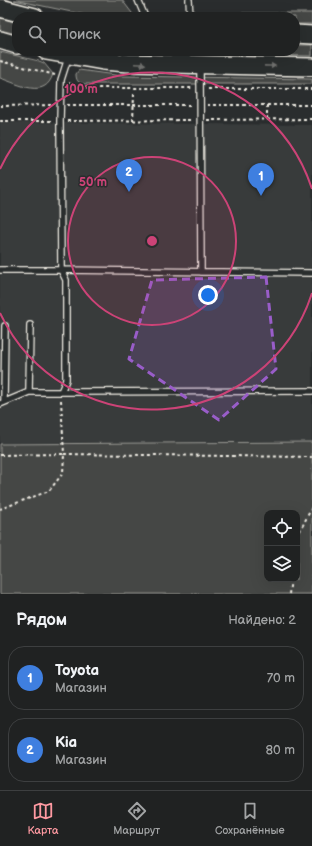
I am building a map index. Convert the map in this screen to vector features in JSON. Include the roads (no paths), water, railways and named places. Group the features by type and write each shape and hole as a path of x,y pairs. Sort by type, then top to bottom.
{"main road":[{"path":"0,8 16,12"},
{"path":"300,34 312,35"},
{"path":"0,40 12,44"},
{"path":"76,56 128,63 200,66 312,67"}],"lane":[{"path":"138,0 143,12"},
{"path":"189,0 190,12"},
{"path":"61,392 66,380 66,280 61,270 60,105 61,80 68,56"},
{"path":"200,66 201,272"},
{"path":"0,270 312,273"},
{"path":"29,392 30,325"},
{"path":"4,326 2,403 29,392 312,391"}],"place":[{"name":"Kia","path":"129,192"},
{"name":"Toyota","path":"261,196"}]}
